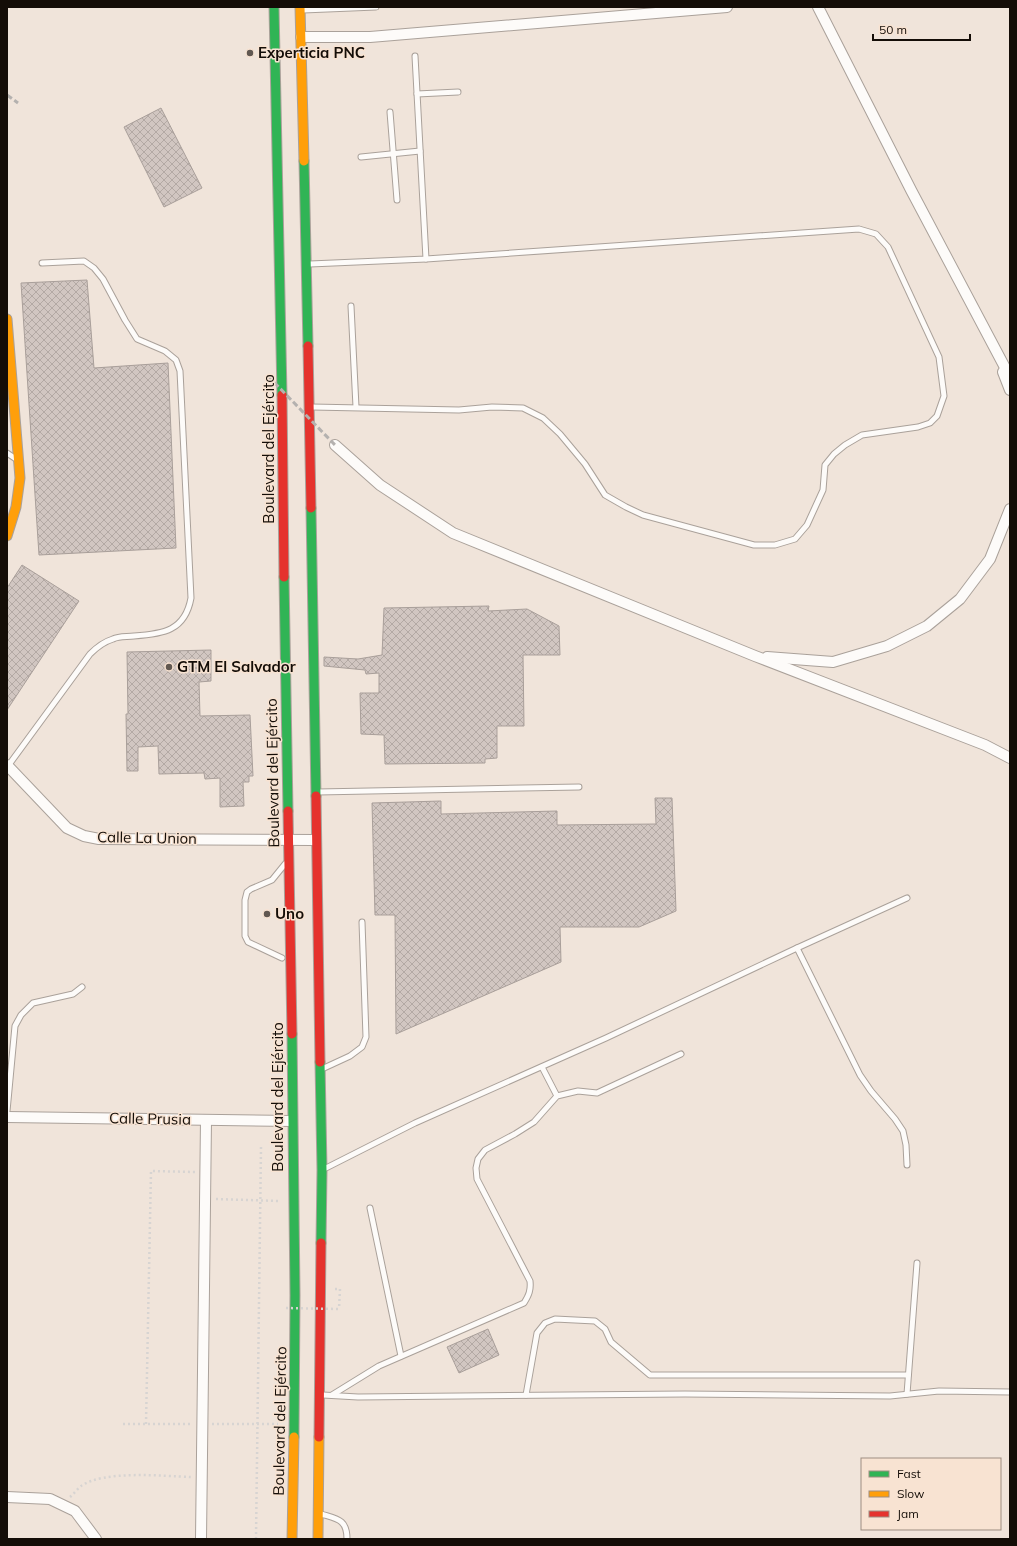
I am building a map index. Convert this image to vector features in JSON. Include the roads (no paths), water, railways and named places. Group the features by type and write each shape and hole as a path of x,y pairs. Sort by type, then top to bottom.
{"main road":[{"name":"Boulevard del Ejército","path":"274,7 283,434 284,606 290,901 295,1309 292,1539"},
{"path":"300,9 307,264 322,1170 318,1539"},
{"path":"276,81 280,87 287,91 297,89 302,82"},
{"path":"278,143 284,135 290,132 300,137 304,143"},
{"path":"7,319 17,459 20,478 20,492 13,520 7,536"},
{"path":"288,818 292,829 299,833 310,829 316,816"},
{"path":"307,890 312,893 317,903"},
{"path":"290,901 297,892"}],"street":[{"path":"301,37 370,37 727,7"},
{"path":"818,7 911,190 1010,377"},
{"path":"993,346 1010,390"},
{"path":"335,445 380,485 453,533 755,656 985,745 1010,758"},
{"path":"755,656 833,662 887,646 927,626 960,599 990,559 1010,509"},
{"name":"Calle La Union","path":"7,765 68,828 84,836 99,839 316,840"},
{"name":"Calle Prusia","path":"7,1117 292,1121"},
{"path":"201,1539 206,1120"},
{"path":"7,1497 50,1499 75,1511 96,1539"}],"lane":[{"path":"300,9 376,7"},
{"path":"415,56 426,260"},
{"path":"417,94 458,92"},
{"path":"390,112 397,200"},
{"path":"360,157 420,151"},
{"path":"307,264 426,260 859,229 876,234 888,247 939,357 944,396 937,416 930,423 918,427 862,435 845,445 834,454 825,466 823,490 807,525 795,538 775,545 754,545 643,515 626,507 605,495 585,464 560,434 544,418 523,408 492,407 459,410 309,407"},
{"path":"7,765 96,648 114,638 153,635 171,630 181,622 189,608 191,598 180,371 176,360 164,351 137,339 103,279 94,268 84,261 42,263"},
{"path":"351,306 356,407"},
{"path":"7,453 17,459"},
{"path":"315,792 580,787"},
{"path":"282,958 248,942 245,936 245,900 247,892 272,880 289,858"},
{"path":"322,1170 416,1124 907,898"},
{"path":"320,1070 350,1056 362,1047 366,1037 362,922"},
{"path":"797,948 860,1074 871,1091 891,1114 903,1131 906,1145 907,1165"},
{"path":"7,1111 15,1026 21,1015 33,1003 73,994 82,987"},
{"path":"332,1395 378,1366 524,1303 531,1289 530,1281 477,1179 476,1168 478,1159 485,1150 516,1134 534,1122 557,1096 578,1092 597,1092 681,1054"},
{"path":"542,1067 557,1096"},
{"path":"370,1208 401,1356"},
{"path":"907,1394 917,1263"},
{"path":"526,1395 537,1333 545,1323 555,1319 595,1321 605,1329 612,1342 650,1375 908,1375"},
{"path":"320,1395 358,1397 685,1394 890,1396 940,1391 1010,1392"},
{"path":"318,1513 338,1519 344,1524 346,1539"}],"railway":[{"path":"7,95 18,103"},
{"path":"268,376 335,445"}],"place":[{"name":"Experticia PNC","path":"250,53"},
{"name":"GTM El Salvador","path":"169,667"},
{"name":"Uno","path":"267,914"}]}
